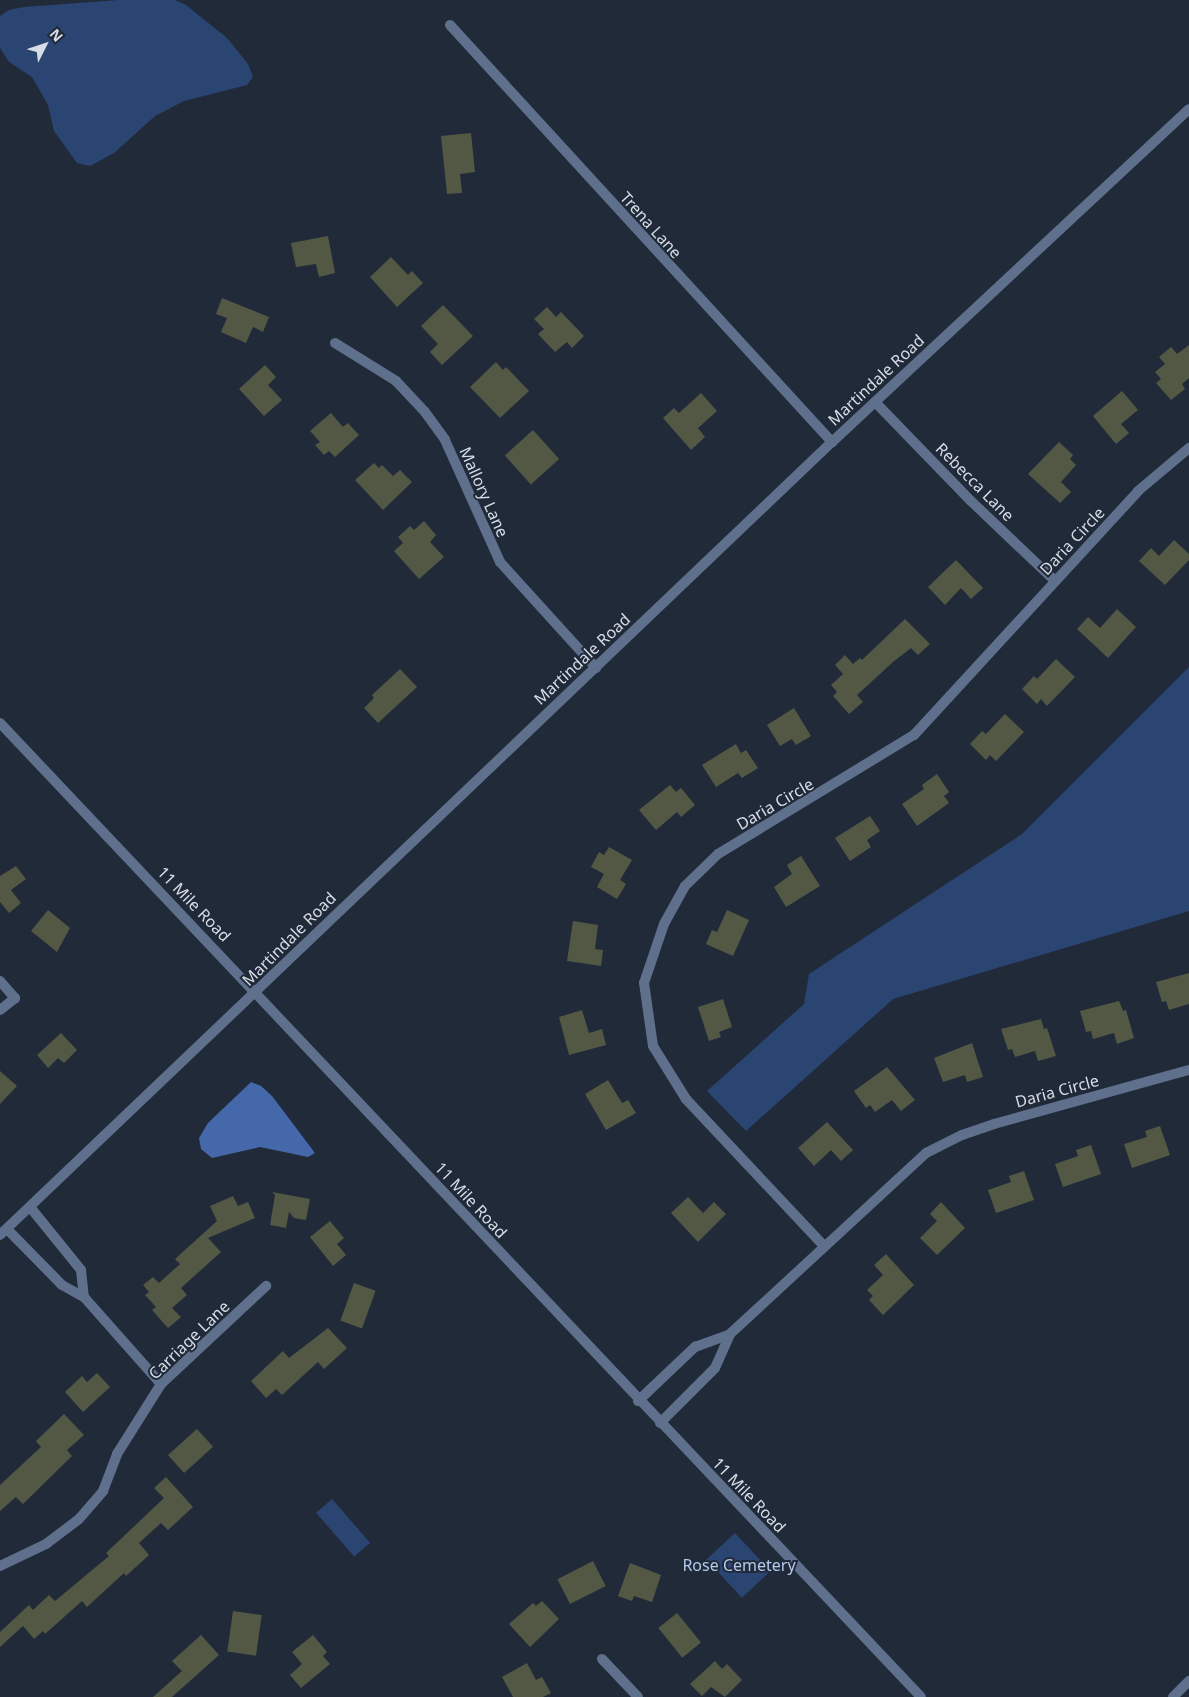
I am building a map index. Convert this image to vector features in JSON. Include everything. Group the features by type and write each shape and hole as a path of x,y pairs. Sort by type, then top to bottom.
{"street":[{"name":"Trena Lane","path":"450,26 832,442"},
{"name":"Martindale Road","path":"3,1232 832,442 1189,109"},
{"name":"Mallory Lane","path":"334,343 396,381 425,412 445,440 500,562 596,668"},
{"name":"Rebecca Lane","path":"876,403 971,501 1055,581"},
{"name":"Daria Circle","path":"824,1246 686,1099 653,1046 644,983 664,924 685,886 718,854 914,735 1138,490 1189,448"},
{"name":"11 Mile Road","path":"0,723 257,992 638,1401 921,1697"},
{"path":"0,981 15,998 0,1010"},
{"name":"Daria Circle","path":"638,1401 695,1347 730,1334 912,1163 938,1145 994,1124 1189,1070"},
{"path":"30,1207 81,1270 84,1297"},
{"path":"3,1232 62,1285 84,1297 162,1384"},
{"name":"Carriage Lane","path":"0,1566 46,1544 79,1519 103,1490 117,1454 162,1384 266,1286"},
{"name":"Daria Circle","path":"660,1423 715,1368 730,1334"},
{"path":"602,1659 638,1697"},
{"path":"1173,1697 1189,1682"}],"green space":[{"path":"119,0 175,0 186,5 227,38 248,64 253,77 247,85 184,101 155,116 114,153 90,166 77,163 54,131 48,105 32,77 9,62 0,48 0,16 9,10 24,7"},
{"path":"1189,667 1189,911 893,999 746,1131 707,1091 804,1004 809,974 1022,834"},
{"path":"332,1499 370,1543 354,1557 316,1513"},
{"name":"Rose Cemetery","path":"735,1533 770,1571 742,1598 706,1560"}],"shaded area":[{"path":"251,1082 261,1086 272,1096 315,1153 308,1157 260,1147 212,1158 201,1149 199,1138 208,1123"}],"building":[{"path":"471,133 475,172 460,174 462,193 447,194 441,136"},
{"path":"328,236 335,273 319,277 316,264 296,267 291,243"},
{"path":"391,257 408,275 412,271 423,283 397,307 370,277"},
{"path":"222,298 269,317 263,332 253,327 246,343 221,332 227,318 216,314"},
{"path":"443,305 473,336 442,365 430,352 438,344 421,326"},
{"path":"547,307 556,317 561,312 584,336 572,348 567,342 555,352 538,334 544,329 534,319"},
{"path":"1189,345 1189,378 1182,384 1185,389 1171,400 1156,383 1161,379 1155,372 1165,364 1159,357 1171,347 1177,354"},
{"path":"496,362 503,370 506,367 529,391 500,418 470,387"},
{"path":"265,365 276,377 268,385 282,400 264,416 239,389"},
{"path":"1122,391 1138,410 1121,424 1129,433 1116,444 1093,416"},
{"path":"701,393 717,411 698,428 705,437 691,450 663,418 674,408 679,413"},
{"path":"331,413 343,427 348,423 359,435 335,457 329,451 324,455 315,445 320,442 310,431"},
{"path":"533,430 559,459 531,484 505,455"},
{"path":"1059,442 1073,455 1070,459 1076,465 1061,482 1071,492 1060,503 1028,474"},
{"path":"374,463 379,468 382,465 393,476 400,470 412,482 383,510 355,480"},
{"path":"424,521 436,535 430,542 444,557 419,579 394,551 403,543 398,537 410,526 414,530"},
{"path":"1174,540 1189,554 1189,560 1165,585 1139,561 1151,548 1159,556"},
{"path":"956,560 983,588 971,599 961,588 945,605 928,587"},
{"path":"1117,609 1136,627 1108,658 1077,629 1088,617 1100,628"},
{"path":"905,619 930,644 918,655 911,648 893,662 857,695 863,702 849,714 833,696 837,692 831,685 843,674 835,665 845,655 853,664 860,658 862,660"},
{"path":"1056,659 1075,677 1047,706 1041,699 1037,704 1022,689 1034,676 1037,679"},
{"path":"400,669 417,687 378,723 364,708 374,698 372,695"},
{"path":"794,708 811,736 796,745 792,739 780,746 767,725"},
{"path":"1005,714 1024,732 996,761 990,755 986,760 970,744 982,731 986,734"},
{"path":"736,744 741,753 746,750 758,768 742,778 738,773 716,787 702,765"},
{"path":"937,774 949,792 944,796 949,803 917,826 902,804 924,789 922,785"},
{"path":"670,785 676,792 681,788 695,805 681,817 677,812 656,830 639,810"},
{"path":"870,816 880,831 867,840 871,847 850,861 835,838"},
{"path":"609,847 632,860 620,880 626,884 617,899 597,887 604,874 591,867 599,852 604,855"},
{"path":"801,856 820,886 786,907 774,887 792,874 787,865"},
{"path":"16,866 26,879 11,890 21,903 9,913 0,902 0,876"},
{"path":"48,910 70,928 57,952 31,931"},
{"path":"727,910 749,920 733,956 706,944 712,930 717,932"},
{"path":"573,921 598,925 595,949 603,950 601,966 567,961"},
{"path":"1189,973 1189,1004 1169,1010 1166,1001 1162,1002 1156,982"},
{"path":"723,999 732,1027 719,1032 721,1037 709,1041 698,1007"},
{"path":"1119,1001 1123,1011 1126,1010 1134,1038 1117,1044 1114,1033 1093,1039 1091,1031 1086,1032 1080,1011"},
{"path":"582,1010 589,1033 602,1029 606,1045 569,1055 559,1017"},
{"path":"1041,1019 1044,1029 1047,1028 1056,1056 1038,1061 1035,1051 1015,1057 1012,1049 1008,1050 1001,1029"},
{"path":"61,1033 77,1050 64,1063 58,1058 48,1068 37,1055"},
{"path":"972,1043 983,1077 967,1082 965,1075 943,1082 934,1058"},
{"path":"887,1067 915,1100 901,1111 892,1100 875,1112 870,1105 866,1108 854,1091"},
{"path":"0,1071 17,1086 0,1104"},
{"path":"608,1080 622,1103 628,1100 636,1113 606,1130 585,1094"},
{"path":"827,1122 853,1150 841,1161 831,1150 814,1166 798,1148"},
{"path":"1160,1126 1170,1155 1132,1168 1124,1144 1147,1137 1145,1131"},
{"path":"1091,1145 1101,1174 1063,1187 1055,1164 1078,1156 1076,1150"},
{"path":"1024,1171 1034,1200 996,1213 988,1190 1011,1182 1009,1176"},
{"path":"272,1192 310,1199 306,1220 294,1218 289,1212 286,1228 270,1225 275,1195"},
{"path":"233,1196 238,1206 248,1202 255,1218 208,1238 221,1252 181,1288 187,1295 172,1308 181,1317 168,1328 152,1310 156,1307 145,1295 149,1292 143,1285 153,1277 159,1283 180,1264 175,1259 217,1221 210,1206"},
{"path":"688,1197 703,1213 714,1202 726,1214 698,1242 671,1213"},
{"path":"941,1202 965,1228 937,1255 920,1238 937,1221 930,1214"},
{"path":"330,1221 344,1238 337,1244 346,1255 333,1266 310,1237"},
{"path":"886,1254 914,1285 883,1315 869,1300 873,1296 867,1290 883,1275 874,1265"},
{"path":"354,1283 376,1291 362,1328 340,1321"},
{"path":"328,1328 347,1348 324,1369 318,1362 282,1395 276,1389 266,1398 251,1381 283,1351 289,1358"},
{"path":"97,1373 110,1387 83,1412 65,1392 82,1376 87,1382"},
{"path":"64,1414 84,1435 67,1450 72,1456 23,1504 16,1497 0,1511 0,1485 41,1447 36,1441"},
{"path":"197,1429 213,1447 184,1473 168,1455"},
{"path":"166,1477 193,1507 168,1530 161,1523 139,1543 149,1555 126,1576 124,1573 87,1607 82,1601 45,1634 43,1631 34,1639 23,1626 0,1647 0,1632 29,1605 33,1610 49,1595 55,1601 109,1556 106,1553 164,1498 154,1488"},
{"path":"593,1561 606,1586 570,1604 557,1579"},
{"path":"630,1563 661,1575 652,1602 634,1596 632,1601 618,1596"},
{"path":"542,1601 559,1619 530,1647 509,1624 533,1603 536,1606"},
{"path":"233,1611 262,1615 256,1656 227,1652"},
{"path":"677,1613 701,1643 682,1658 658,1628"},
{"path":"201,1635 219,1655 172,1697 153,1697 182,1671 172,1661"},
{"path":"313,1635 327,1652 323,1656 330,1664 301,1688 290,1675 302,1664 292,1652"},
{"path":"715,1661 722,1669 727,1664 742,1680 725,1697 711,1687 702,1696 690,1684"},
{"path":"527,1663 536,1680 542,1677 551,1693 543,1697 513,1697 502,1677"}]}
